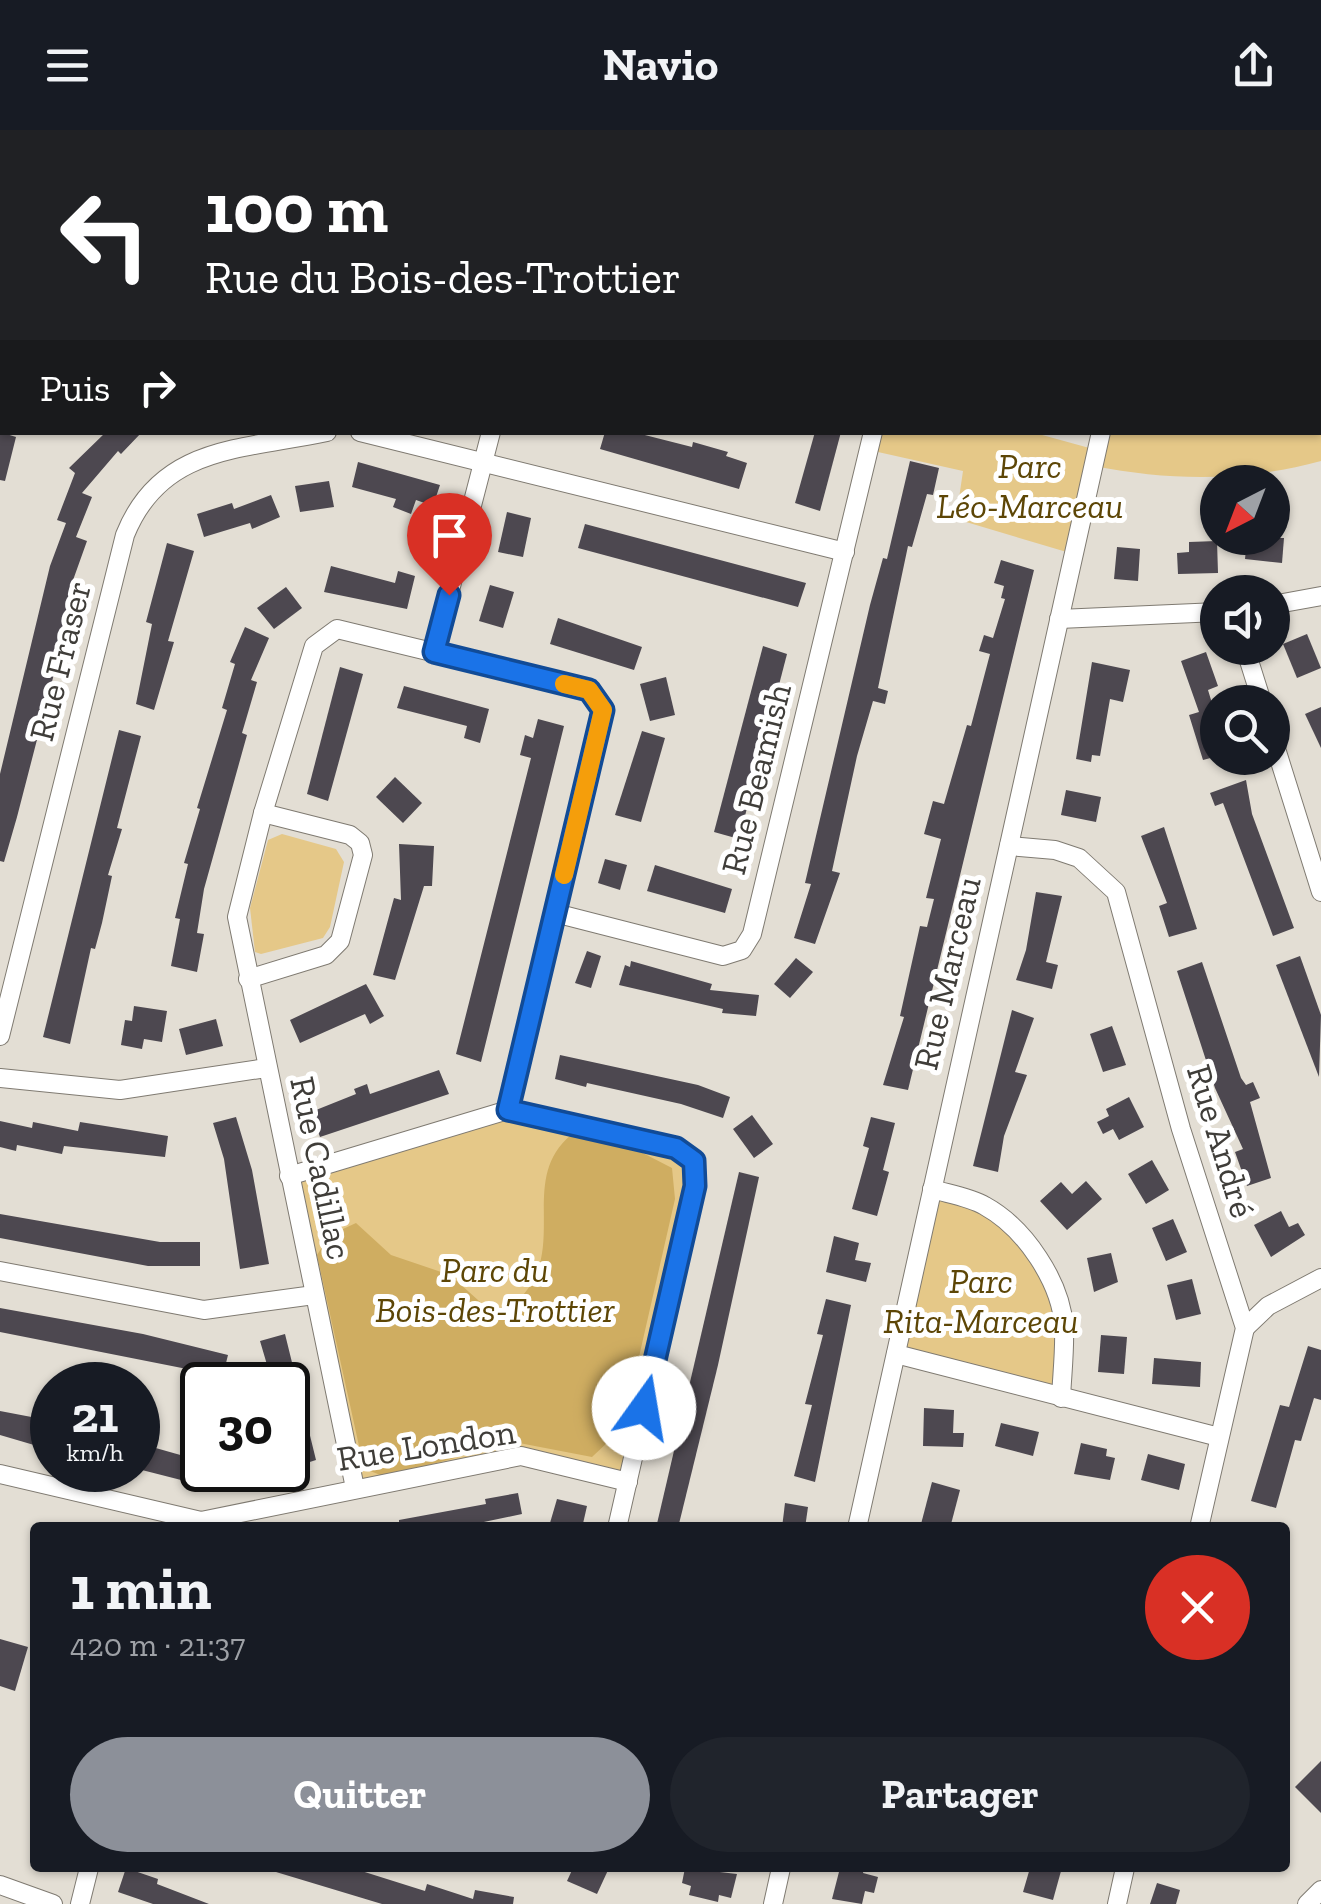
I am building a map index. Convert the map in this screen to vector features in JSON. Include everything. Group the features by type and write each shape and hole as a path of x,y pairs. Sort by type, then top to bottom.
{"street":[{"name":"Rue Fraser","path":"0,1036 125,535 137,506 163,477 188,462 313,435"},
{"path":"372,435 845,552"},
{"path":"434,652 490,435"},
{"name":"Rue Beamish","path":"555,913 722,956 742,950 752,934 872,435"},
{"name":"Rue Marceau","path":"858,1522 1100,435"},
{"path":"1290,602 1321,596"},
{"path":"1060,620 1200,613"},
{"name":"Rue Cadillac","path":"354,1488 237,917 263,813 314,646 337,629 589,690 603,710 508,1110"},
{"path":"1284,775 1321,892"},
{"path":"248,979 326,956 340,941 363,855 360,843 350,835 263,813"},
{"name":"Rue André","path":"1009,846 1055,850 1079,858 1116,892 1181,1129 1245,1328"},
{"path":"0,1078 120,1090 266,1068"},
{"path":"289,1176 508,1110 676,1148 694,1161 695,1186 618,1522"},
{"path":"932,1189 984,1205 1015,1230 1038,1259 1055,1288 1064,1325 1061,1398"},
{"path":"0,1271 204,1310 314,1295"},
{"path":"1201,1522 1245,1328 1268,1306 1321,1278"},
{"path":"896,1354 1219,1438"},
{"name":"Rue London","path":"0,1474 174,1522 200,1521 521,1456 628,1482"},
{"path":"80,1904 88,1872"},
{"path":"773,1904 780,1872"},
{"path":"1116,1904 1123,1872"},
{"path":"0,1885 52,1904"},
{"path":"1307,1904 1321,1890"}],"green space":[{"name":"Parc Léo-Marceau","path":"872,435 1042,435 1093,449 1070,553 956,519 963,471 869,450"},
{"name":"Parc Léo-Marceau","path":"1102,435 1321,435 1321,461 1292,468 1200,465 1200,477 1094,466"},
{"path":"282,834 336,849 344,862 330,927 323,938 261,954 255,952 250,908 268,840"},
{"name":"Parc du Bois-des-Trottier","path":"508,1110 695,1161 628,1482 521,1456 355,1488 289,1176"},
{"name":"Parc Rita-Marceau","path":"932,1189 984,1205 1039,1259 1064,1325 1054,1396 896,1354"}],"shaded area":[{"name":"Parc du Bois-des-Trottier","path":"571,1135 637,1150 672,1168 675,1199 626,1414 609,1441 592,1457 514,1442 385,1477 368,1470 361,1455 317,1255 330,1235 356,1223 391,1255 450,1275 488,1309 514,1305 532,1282 541,1261 549,1167 557,1150"}],"building":[{"path":"0,435 10,435 16,437 5,481 0,480"},
{"path":"103,435 139,435 121,454 118,451 82,493 92,497 76,537 87,541 72,583 77,585 4,862 0,861 0,774 50,566 66,523 57,520 75,473 69,468"},
{"path":"604,435 645,435 692,447 693,442 728,452 726,456 747,463 739,489 600,449"},
{"path":"814,435 840,435 820,511 795,503"},
{"path":"910,461 939,468 933,495 927,494 912,547 908,546 878,688 888,691 885,704 873,701 832,871 840,873 815,944 794,938 811,884 805,883 870,605 883,558 887,559"},
{"path":"358,462 440,485 433,506 416,500 411,514 393,507 396,499 352,487"},
{"path":"329,481 334,507 300,512 295,486"},
{"path":"271,495 280,517 252,529 250,523 204,537 197,514 232,503 234,509"},
{"path":"507,512 531,518 523,557 498,552"},
{"path":"585,524 806,583 798,607 578,548"},
{"path":"1189,542 1200,542 1200,555 1217,555 1218,573 1178,574 1177,553 1189,552"},
{"path":"167,543 194,551 168,641 174,642 154,710 136,704 152,624 146,622"},
{"path":"1117,547 1140,549 1138,581 1114,579"},
{"path":"1245,555 1283,555 1282,563 1245,559"},
{"path":"1001,560 1034,570 908,1090 883,1085 904,1017 900,1016 920,926 927,927 934,899 926,898 941,839 924,834 933,801 944,804 967,725 971,726 990,654 979,651 984,635 993,638 1005,599 1001,598 1004,586 994,583"},
{"path":"331,566 395,583 398,571 415,576 407,609 324,592"},
{"path":"490,585 514,592 503,628 479,621"},
{"path":"286,587 302,608 274,629 257,608"},
{"path":"558,618 642,647 634,670 550,644"},
{"path":"245,627 269,638 251,680 257,682 242,733 247,735 204,889 197,933 204,934 197,972 171,966 180,919 175,918 188,864 184,863 200,809 197,808 227,710 222,708 235,664 230,662"},
{"path":"1307,634 1321,668 1297,678 1290,661 1290,641"},
{"path":"763,646 787,654 739,839 714,832"},
{"path":"1200,654 1200,665 1211,665 1218,685 1200,685 1200,750 1189,715 1199,712 1181,661"},
{"path":"1092,662 1130,670 1123,702 1110,699 1100,756 1092,755 1091,762 1076,759"},
{"path":"340,667 363,674 328,801 307,794"},
{"path":"666,677 675,715 650,721 640,684"},
{"path":"404,686 489,709 480,743 464,738 467,726 397,708"},
{"path":"1321,707 1321,748 1305,714"},
{"path":"538,719 564,726 481,1062 456,1054 531,758 520,755 525,735 533,738"},
{"path":"119,730 141,736 117,828 122,829 108,875 112,876 102,923 95,949 91,948 70,1044 43,1037"},
{"path":"642,731 665,738 641,822 615,815"},
{"path":"395,777 422,803 403,823 376,797"},
{"path":"1246,780 1252,814 1294,928 1273,936 1223,803 1215,806 1210,793"},
{"path":"1066,790 1101,797 1096,822 1061,815"},
{"path":"1164,827 1197,929 1169,937 1159,906 1167,903 1141,836"},
{"path":"399,844 434,846 432,886 424,886 395,980 373,975 394,898 401,900"},
{"path":"605,859 627,865 620,890 598,883"},
{"path":"655,865 732,889 725,913 647,891"},
{"path":"1036,892 1062,896 1046,962 1058,965 1052,989 1016,980 1026,950"},
{"path":"587,951 601,956 591,988 575,983"},
{"path":"1300,956 1321,1015 1319,1077 1276,965"},
{"path":"796,958 813,972 790,998 774,984"},
{"path":"631,961 712,984 710,990 759,995 756,1016 722,1013 723,1009 619,985 625,965 630,967"},
{"path":"1202,962 1241,1078 1246,1085 1253,1082 1260,1098 1250,1102 1271,1178 1247,1186 1235,1152 1243,1149 1215,1088 1177,971"},
{"path":"366,984 384,1016 370,1024 365,1014 300,1043 290,1020"},
{"path":"134,1006 167,1011 162,1042 144,1039 142,1049 121,1045 125,1020 132,1021"},
{"path":"1012,1010 1034,1018 1015,1072 1027,1075 1004,1136 998,1172 973,1166"},
{"path":"216,1019 223,1046 186,1055 179,1029"},
{"path":"1112,1026 1126,1065 1103,1072 1090,1034"},
{"path":"560,1055 698,1085 730,1097 723,1118 681,1104 587,1083 586,1087 555,1079"},
{"path":"439,1070 449,1094 320,1137 311,1112 356,1094 354,1089 367,1084 370,1094"},
{"path":"1129,1097 1144,1127 1119,1140 1113,1129 1103,1134 1097,1122 1109,1116 1106,1109"},
{"path":"752,1115 773,1144 754,1158 733,1129"},
{"path":"236,1117 252,1170 269,1264 240,1269 224,1159 213,1123"},
{"path":"871,1117 895,1123 883,1170 889,1172 877,1216 852,1209 869,1148 863,1146"},
{"path":"0,1121 32,1128 33,1122 78,1131 80,1122 168,1136 165,1157 64,1146 62,1154 17,1145 16,1151 0,1147"},
{"path":"1152,1160 1169,1190 1146,1204 1128,1174"},
{"path":"739,1172 759,1177 679,1522 657,1522"},
{"path":"1086,1181 1102,1199 1067,1230 1040,1201 1061,1182 1072,1194"},
{"path":"1281,1211 1289,1227 1298,1223 1305,1235 1271,1257 1254,1225"},
{"path":"0,1214 160,1242 200,1242 200,1266 148,1266 0,1238"},
{"path":"1173,1219 1187,1252 1166,1261 1152,1228"},
{"path":"834,1236 859,1243 855,1260 871,1263 866,1282 826,1272"},
{"path":"1111,1253 1118,1282 1094,1292 1087,1258"},
{"path":"1192,1279 1201,1314 1176,1320 1167,1285"},
{"path":"826,1299 851,1305 815,1482 794,1476 812,1405 805,1404 823,1335 817,1334"},
{"path":"0,1308 143,1334 228,1355 226,1362 180,1362 180,1368 0,1332"},
{"path":"285,1334 292,1362 266,1362 260,1341"},
{"path":"1101,1335 1127,1337 1124,1374 1098,1372"},
{"path":"1308,1346 1321,1350 1321,1400 1314,1398 1301,1441 1295,1440 1276,1508 1251,1501 1280,1405 1289,1407"},
{"path":"1154,1358 1201,1362 1200,1387 1152,1384"},
{"path":"924,1408 954,1410 953,1433 964,1433 963,1447 923,1446"},
{"path":"0,1411 30,1417 30,1444 0,1435"},
{"path":"1001,1423 1039,1432 1033,1456 995,1446"},
{"path":"310,1436 316,1460 310,1462"},
{"path":"1081,1443 1107,1449 1106,1456 1115,1458 1110,1480 1074,1474"},
{"path":"160,1449 180,1455 180,1480 160,1475"},
{"path":"1148,1454 1185,1464 1179,1490 1141,1480"},
{"path":"932,1482 960,1490 952,1522 922,1522"},
{"path":"518,1493 522,1514 484,1522 399,1522 486,1504 485,1499"},
{"path":"557,1499 587,1506 583,1522 550,1522"},
{"path":"785,1503 808,1507 806,1522 783,1522"},
{"path":"0,1639 28,1647 15,1691 0,1686"},
{"path":"1321,1761 1321,1813 1295,1787"},
{"path":"125,1872 138,1872 158,1879 157,1884 209,1904 153,1904 118,1892"},
{"path":"276,1872 365,1872 425,1891 427,1884 473,1899 475,1890 514,1897 513,1904 382,1904"},
{"path":"571,1872 607,1872 597,1894 567,1881"},
{"path":"684,1872 737,1874 731,1898 719,1895 718,1902 689,1895 691,1886 682,1883"},
{"path":"839,1872 863,1872 878,1877 874,1893 865,1891 862,1904 832,1899"},
{"path":"1029,1872 1061,1872 1053,1900 1023,1892"},
{"path":"1157,1883 1180,1890 1176,1904 1150,1904"}],"slow traffic":[{"path":"564,684 589,690 603,710 564,875"}],"route":[{"path":"449,595 434,652 589,690 603,710 508,1110 676,1148 694,1161 695,1186 644,1408"}]}
